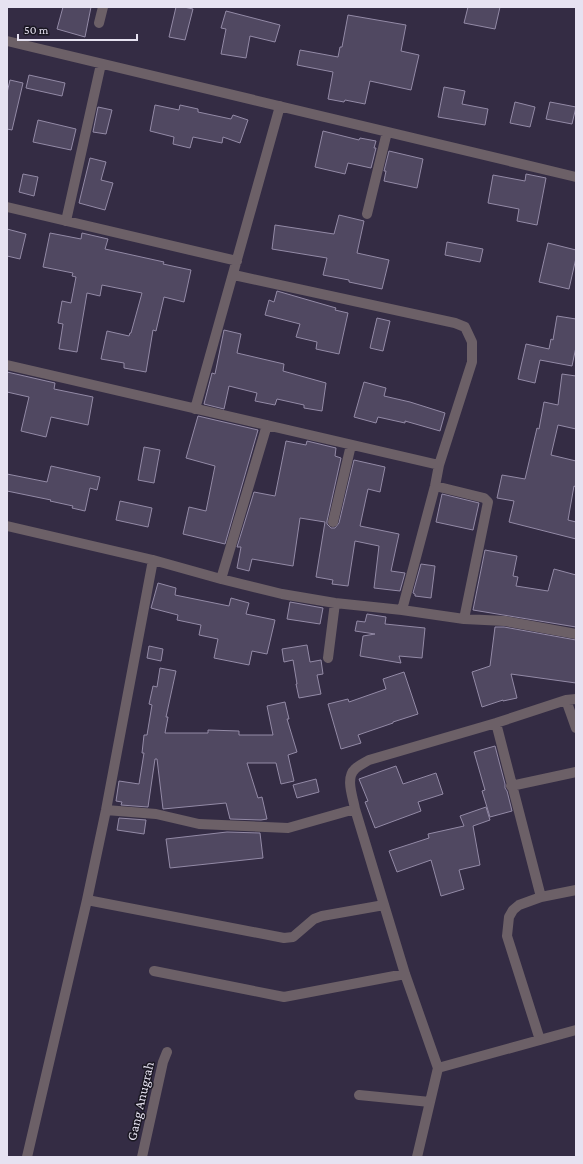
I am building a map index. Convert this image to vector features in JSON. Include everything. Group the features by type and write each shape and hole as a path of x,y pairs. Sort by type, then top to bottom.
{"street":[{"path":"99,23 103,7"},
{"path":"7,41 576,177"},
{"path":"66,221 102,64"},
{"path":"195,409 280,106"},
{"path":"367,214 387,132"},
{"path":"7,207 237,261"},
{"path":"234,274 455,323 465,327 472,342 472,362 439,465 435,486 402,610"},
{"path":"7,365 439,465"},
{"path":"221,579 266,425"},
{"path":"333,522 351,445"},
{"path":"435,486 484,498 488,502 464,619"},
{"path":"7,526 153,560 282,594 335,603 402,610 464,619 505,621 576,634"},
{"path":"28,1157 87,900 106,810 153,560"},
{"path":"328,658 335,603"},
{"path":"417,1157 438,1068 405,974 355,809 350,781 352,774 354,769 369,760 496,723 566,700 576,699"},
{"path":"566,700 576,728"},
{"path":"496,723 511,786 541,897"},
{"path":"511,786 576,772"},
{"path":"106,810 156,814 199,824 288,828 355,809"},
{"path":"540,1040 506,936 506,927 513,910 519,905 541,897 576,890"},
{"path":"87,900 284,938 293,937 314,919 322,916 384,905"},
{"path":"154,971 284,996 405,974"},
{"path":"438,1068 576,1030"},
{"name":"Gang Anugrah","path":"142,1157 163,1062 167,1052"},
{"path":"359,1095 430,1102"}],"building":[{"path":"63,7 91,7 85,37 57,29"},
{"path":"176,7 193,9 185,40 169,37"},
{"path":"468,7 500,7 495,29 464,23"},
{"path":"226,11 280,25 275,42 250,36 246,58 221,54 226,29 221,28"},
{"path":"348,15 406,25 401,51 419,55 411,90 370,81 365,104 345,100 344,102 328,99 333,72 297,65 300,50 338,57 340,47 342,47"},
{"path":"29,75 65,83 62,96 26,88"},
{"path":"10,80 23,83 12,130 7,129 7,93"},
{"path":"444,87 465,91 462,104 488,109 485,125 438,117"},
{"path":"515,102 535,107 530,127 510,123"},
{"path":"550,102 576,107 572,124 546,119"},
{"path":"155,105 179,110 180,105 198,109 198,112 231,119 233,115 248,120 240,143 223,137 222,143 193,137 190,148 173,144 174,137 150,131"},
{"path":"98,107 112,110 106,134 93,132"},
{"path":"38,120 76,129 71,150 33,142"},
{"path":"323,131 359,140 360,138 376,141 374,148 376,148 371,168 348,163 345,174 315,167"},
{"path":"389,151 423,159 417,188 384,181 386,171 384,171"},
{"path":"90,158 106,162 101,180 113,183 105,210 79,203"},
{"path":"23,174 38,177 34,196 19,192"},
{"path":"526,174 546,178 537,225 517,221 519,209 488,203 493,175 525,181"},
{"path":"339,215 364,221 357,253 389,260 382,289 323,275 327,258 272,249 275,225 334,234"},
{"path":"7,229 26,234 20,259 7,256"},
{"path":"50,233 81,239 82,233 108,239 105,249 164,262 163,264 191,270 184,302 164,297 156,331 153,330 146,372 124,368 124,363 101,359 107,331 129,336 131,333 142,293 102,285 100,296 87,293 77,352 59,349 63,324 58,323 62,301 71,303 76,277 72,276 73,273 43,267"},
{"path":"447,242 483,249 480,262 445,255"},
{"path":"548,243 576,250 576,258 569,289 539,282"},
{"path":"277,291 336,308 335,310 348,313 339,354 316,349 317,342 296,337 300,324 265,315 269,300 274,302"},
{"path":"557,316 576,319 576,347 572,366 540,360 535,383 518,379 526,344 549,349 551,339 553,340"},
{"path":"377,318 390,321 383,351 370,348"},
{"path":"224,330 241,334 237,353 284,364 283,371 326,383 322,411 304,408 304,405 277,399 275,405 255,401 257,393 229,386 224,409 204,404 212,373 215,374"},
{"path":"7,372 55,383 54,389 93,397 88,425 51,417 46,437 21,431 29,397 7,392"},
{"path":"562,374 576,376 576,429 558,425 551,455 576,461 576,487 574,486 568,520 576,522 576,539 509,522 514,501 497,498 502,475 525,479 537,428 539,429 544,402 558,405"},
{"path":"364,382 386,388 384,396 410,402 445,413 440,431 405,421 405,423 378,417 376,423 354,417"},
{"path":"198,416 258,430 225,544 183,534 189,507 206,511 215,466 186,458"},
{"path":"286,441 306,445 307,441 336,448 335,456 341,458 327,521 327,524 331,528 335,528 339,523 354,460 385,467 380,492 368,489 360,526 399,534 391,571 405,573 400,591 374,588 379,546 355,541 348,586 332,584 333,580 316,577 325,522 300,518 293,566 252,559 249,571 237,568 241,547 237,547 254,492 275,496"},
{"path":"144,447 160,450 154,483 138,480"},
{"path":"51,466 100,477 97,490 90,488 85,511 72,508 73,506 50,501 51,500 7,491 7,474 47,482"},
{"path":"442,494 479,503 473,530 436,522"},
{"path":"120,501 152,508 148,527 116,520"},
{"path":"485,550 517,556 513,576 518,577 516,586 548,591 554,569 576,575 576,627 473,610"},
{"path":"421,564 435,566 431,598 415,596 413,593"},
{"path":"158,583 176,588 175,595 229,606 231,598 249,603 246,614 275,620 267,654 252,651 249,665 214,658 218,639 199,635 201,625 177,620 178,615 151,608"},
{"path":"290,602 323,608 320,624 287,619"},
{"path":"367,614 386,617 385,624 425,628 422,658 399,656 401,663 360,656 363,636 375,634 355,631 357,621 365,622"},
{"path":"495,627 504,627 576,640 576,683 511,674 517,698 503,700 482,707 472,672 490,666"},
{"path":"307,645 310,662 321,660 323,674 317,675 321,694 299,698 293,660 284,662 282,649"},
{"path":"149,646 163,649 161,661 147,658"},
{"path":"160,668 176,671 166,717 168,717 165,733 208,733 208,730 239,731 239,735 273,735 267,706 285,702 289,719 287,719 297,752 288,755 294,781 281,784 276,763 247,763 258,798 262,797 267,819 230,819 226,803 163,809 157,759 155,759 148,807 121,805 122,802 116,801 119,781 139,784 144,753 142,753 144,735 147,735 152,705 149,704 153,686 157,687"},
{"path":"404,672 418,714 358,735 361,743 341,749 328,704 348,699 349,702 386,689 383,679"},
{"path":"495,746 512,811 490,817 482,791 485,790 474,752"},
{"path":"396,766 403,784 436,773 443,794 418,802 421,811 375,828 365,802 368,801 359,779"},
{"path":"316,779 319,792 297,798 293,785"},
{"path":"486,807 490,820 473,826 480,865 459,870 464,889 441,896 431,860 397,872 389,851 429,838 428,834 464,826 460,816"},
{"path":"119,818 146,820 144,834 117,830"},
{"path":"227,832 260,833 263,858 170,868 166,839"}]}
